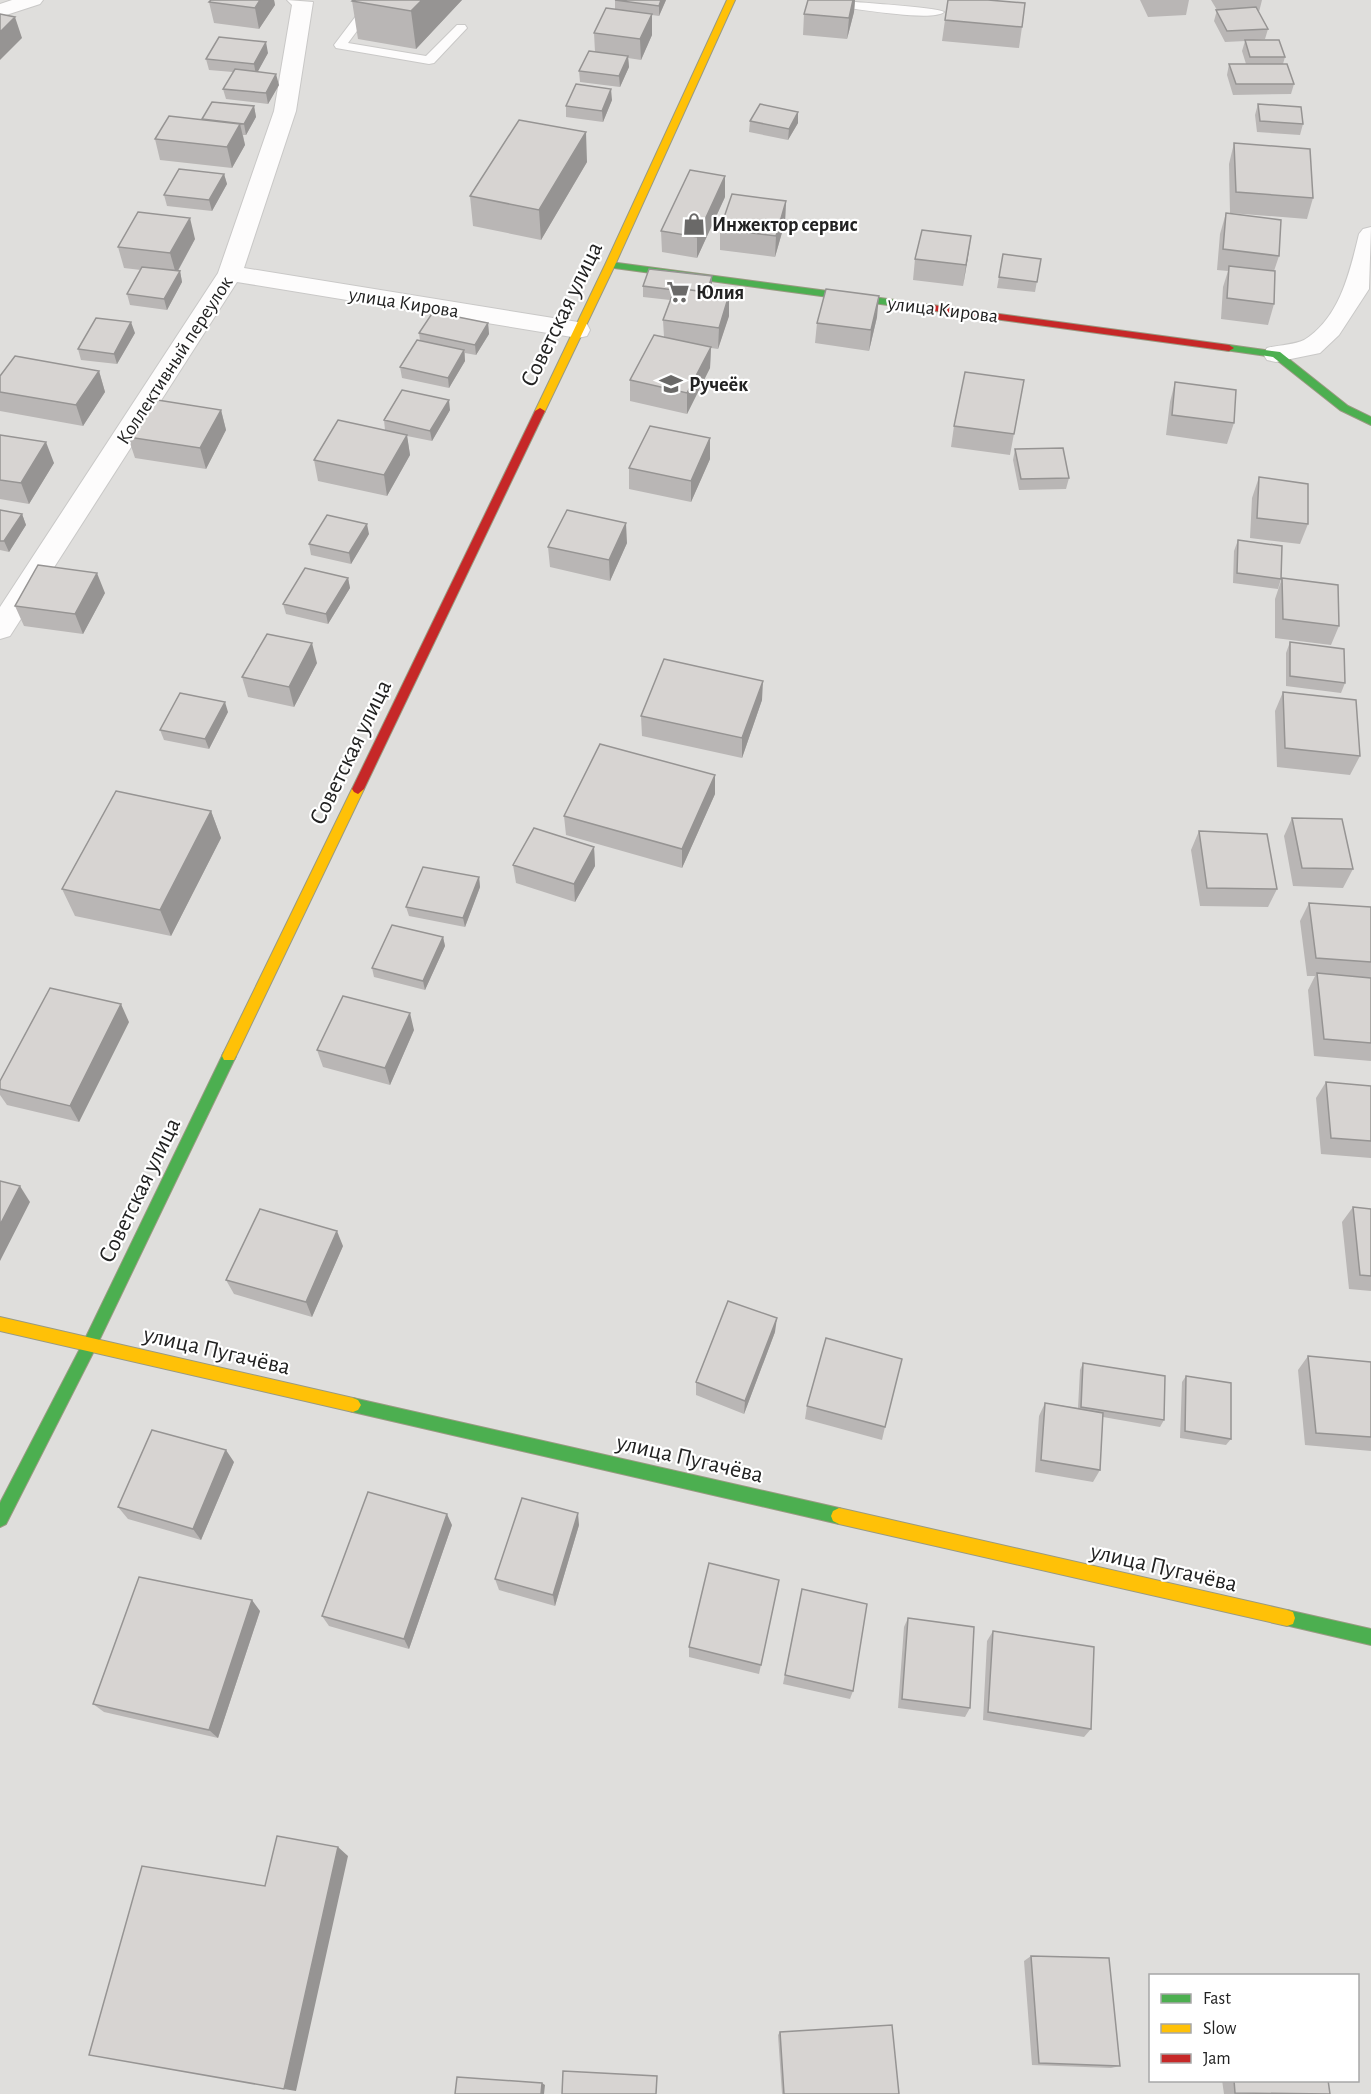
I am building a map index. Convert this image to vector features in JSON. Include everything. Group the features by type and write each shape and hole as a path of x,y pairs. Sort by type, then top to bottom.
{"main road":[{"name":"Советская улица","path":"0,1519 90,1344 610,265 731,0"},
{"name":"улица Кирова","path":"610,265 1276,354"},
{"path":"1276,354 1344,408 1371,421"},
{"name":"улица Пугачёва","path":"0,1324 1371,1637"}],"street":[{"path":"0,11 33,0"},
{"name":"Коллективный переулок","path":"0,629 230,273 285,111 303,2 297,0"},
{"name":"улица Кирова","path":"1276,354 1311,347 1330,329 1357,289 1371,234"},
{"name":"улица Кирова","path":"230,273 578,330"}],"lane":[{"path":"374,0 340,45 429,60 461,28"},
{"path":"820,0 910,12 938,12"}],"shaded area":[{"path":"0,0 1371,0 1371,2094 0,2094"}],"building":[{"path":"211,0 260,0 255,8 209,2"},
{"path":"353,0 422,0 411,11"},
{"path":"615,0 661,0 659,6"},
{"path":"808,0 853,0 849,18 804,14"},
{"path":"948,0 1025,3 1022,27 945,20"},
{"path":"1256,7 1268,29 1227,31 1216,10"},
{"path":"606,8 652,14 640,39 594,33"},
{"path":"0,14 15,17 0,32"},
{"path":"219,37 266,42 254,64 206,59"},
{"path":"1245,40 1279,40 1285,57 1250,57"},
{"path":"589,51 628,56 619,76 579,71"},
{"path":"1229,64 1287,64 1294,84 1236,84"},
{"path":"235,69 276,74 266,93 223,89"},
{"path":"576,84 611,89 602,111 566,106"},
{"path":"212,102 254,106 244,124 202,119"},
{"path":"760,104 798,112 789,129 750,121"},
{"path":"1258,104 1301,107 1303,124 1260,121"},
{"path":"169,116 240,124 227,147 155,139"},
{"path":"519,120 586,132 539,210 470,196"},
{"path":"1234,143 1310,149 1313,198 1236,192"},
{"path":"179,169 224,174 209,200 164,195"},
{"path":"690,170 725,176 697,237 661,231"},
{"path":"732,194 786,201 776,236 720,229"},
{"path":"138,212 190,218 170,253 118,247"},
{"path":"1226,213 1281,220 1279,256 1223,249"},
{"path":"922,230 971,236 966,265 915,259"},
{"path":"1003,254 1041,259 1037,282 999,277"},
{"path":"1229,266 1275,271 1274,304 1227,298"},
{"path":"142,267 180,271 164,299 127,294"},
{"path":"649,269 712,276 707,292 675,288 674,290 643,286"},
{"path":"675,288 729,295 719,328 663,320"},
{"path":"826,289 879,296 871,330 817,323"},
{"path":"433,312 488,323 475,345 419,333"},
{"path":"96,318 131,322 114,354 78,349"},
{"path":"654,335 711,347 687,393 630,380"},
{"path":"417,340 464,350 448,378 400,367"},
{"path":"15,356 99,371 76,405 0,392 0,376"},
{"path":"965,372 1024,380 1014,434 954,426"},
{"path":"1175,382 1236,390 1234,423 1172,415"},
{"path":"402,390 449,400 430,431 384,420"},
{"path":"151,399 221,410 200,448 128,437"},
{"path":"338,420 407,435 384,475 314,460"},
{"path":"650,426 710,438 691,481 629,468"},
{"path":"0,435 46,442 21,483 0,480"},
{"path":"1063,448 1069,478 1021,479 1015,449"},
{"path":"1259,477 1308,484 1308,524 1257,518"},
{"path":"0,510 22,514 4,541 0,541"},
{"path":"567,510 626,523 609,560 548,547"},
{"path":"327,515 367,524 349,553 309,544"},
{"path":"1238,540 1282,546 1281,579 1237,573"},
{"path":"38,565 97,573 75,614 15,606"},
{"path":"305,568 348,578 326,614 283,604"},
{"path":"1282,578 1338,585 1339,626 1283,619"},
{"path":"267,634 312,643 289,687 242,677"},
{"path":"1290,642 1344,649 1345,683 1290,676"},
{"path":"664,659 763,681 742,738 641,716"},
{"path":"1283,692 1356,700 1360,756 1285,748"},
{"path":"180,693 225,702 205,739 160,730"},
{"path":"600,744 715,775 682,849 564,816"},
{"path":"116,791 211,811 160,910 62,889"},
{"path":"1292,818 1342,819 1353,869 1302,868"},
{"path":"534,828 594,847 574,884 513,865"},
{"path":"1199,831 1267,834 1277,889 1207,888"},
{"path":"423,867 479,877 463,918 406,907"},
{"path":"1309,903 1371,907 1371,962 1316,958"},
{"path":"392,925 443,937 423,981 372,968"},
{"path":"1317,973 1371,978 1371,1043 1324,1039"},
{"path":"50,988 121,1004 70,1106 0,1089 0,1081"},
{"path":"343,996 410,1013 385,1068 317,1050"},
{"path":"1326,1082 1371,1086 1371,1141 1331,1138"},
{"path":"0,1181 20,1186 0,1225"},
{"path":"1353,1207 1371,1209 1371,1276 1360,1275"},
{"path":"260,1209 337,1231 306,1302 226,1280"},
{"path":"728,1301 777,1318 745,1401 696,1382"},
{"path":"826,1338 902,1359 885,1427 807,1406"},
{"path":"1308,1356 1371,1362 1371,1437 1316,1433"},
{"path":"1083,1363 1165,1376 1164,1420 1081,1407"},
{"path":"1186,1376 1231,1383 1231,1439 1185,1431"},
{"path":"1045,1403 1103,1413 1100,1470 1041,1460"},
{"path":"152,1430 226,1450 193,1529 118,1507"},
{"path":"368,1492 447,1514 404,1639 322,1616"},
{"path":"522,1498 578,1513 553,1595 495,1579"},
{"path":"709,1563 779,1580 761,1665 689,1647"},
{"path":"139,1577 252,1600 209,1730 93,1704"},
{"path":"802,1589 867,1604 853,1691 785,1675"},
{"path":"908,1618 974,1627 970,1708 902,1699"},
{"path":"993,1631 1094,1647 1091,1729 988,1712"},
{"path":"277,1836 338,1847 284,2089 89,2055 142,1866 265,1886"},
{"path":"1031,1956 1109,1958 1120,2066 1039,2063"},
{"path":"892,2025 899,2094 784,2094 780,2032"},
{"path":"563,2071 657,2076 656,2094 562,2094"},
{"path":"457,2077 542,2083 541,2094 455,2094"},
{"path":"1234,2082 1328,2082 1330,2094 1235,2093"}],"traffic: fast":[{"path":"610,265 910,305"},
{"path":"1229,348 1276,354 1344,408 1371,421"},
{"path":"0,1519 90,1344 229,1056"},
{"path":"353,1405 839,1516"},
{"path":"1287,1618 1371,1637"}],"traffic: slow":[{"path":"540,411 610,265 731,0"},
{"path":"229,1056 358,789"},
{"path":"0,1324 353,1405"},
{"path":"839,1516 1287,1618"}],"traffic: jam":[{"path":"910,305 1229,348"},
{"path":"358,789 540,411"}],"place":[{"name":"Инжектор сервис","path":"694,224"},
{"name":"Юлия","path":"678,292"},
{"name":"Ручеёк","path":"671,384"}]}
